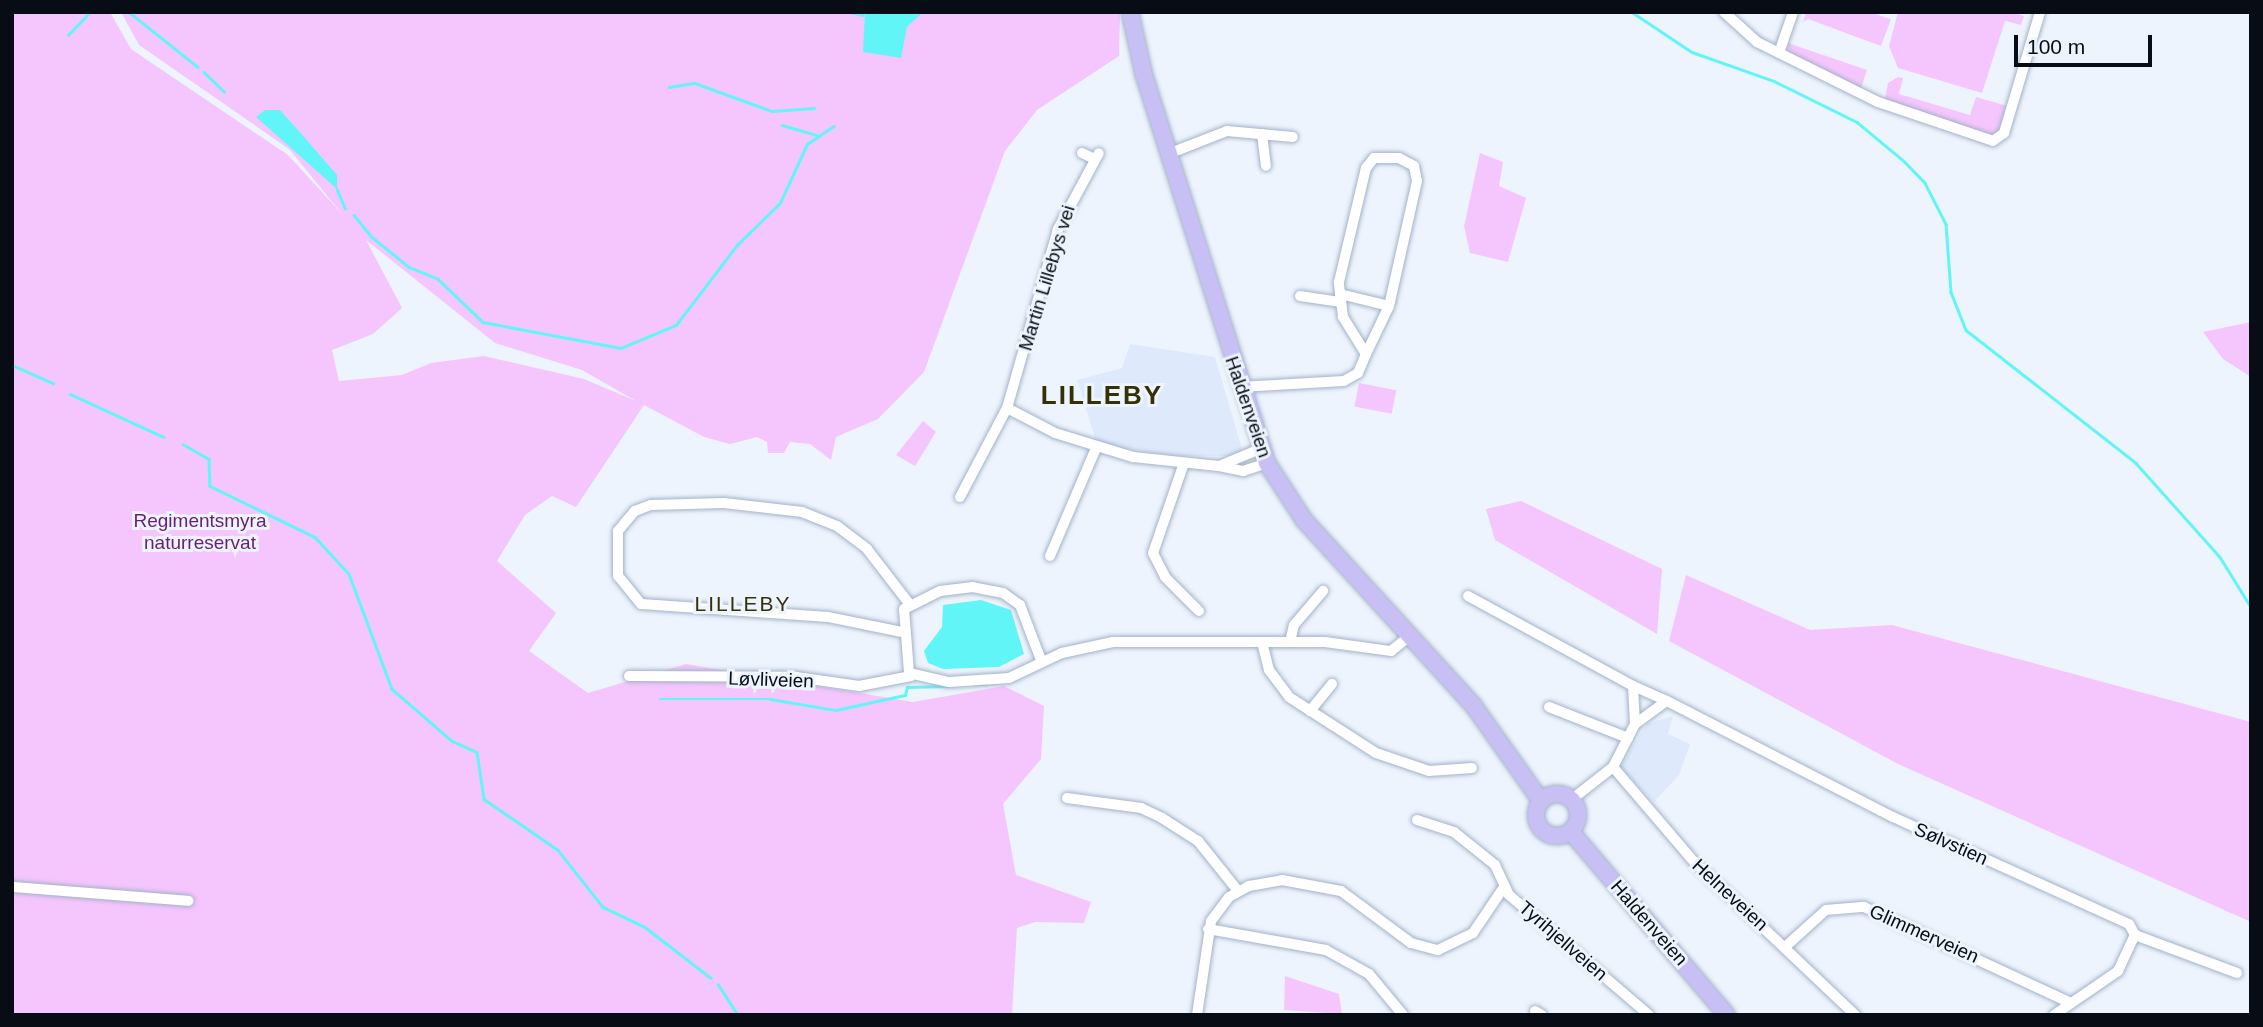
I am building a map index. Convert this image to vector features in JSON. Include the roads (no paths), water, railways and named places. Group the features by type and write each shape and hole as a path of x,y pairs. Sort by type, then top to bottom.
{"main road":[{"name":"Haldenveien","path":"1130,12 1168,154 1239,387 1264,456 1304,520 1408,638 1473,705 1541,801"},
{"path":"1556,794 1571,800 1578,812 1571,832 1557,837 1543,832 1535,818 1541,801 1556,794"},
{"name":"Haldenveien","path":"1571,832 1727,1015"}],"street":[{"path":"1724,12 1757,43 1903,113 1993,141 2004,133 2040,12"},
{"path":"1779,53 1793,12"},
{"path":"1168,154 1227,131 1293,137"},
{"path":"1262,134 1266,166"},
{"name":"Martin Lillebys vei","path":"960,497 1007,408 1058,229 1097,156 1082,153"},
{"path":"1239,387 1352,378 1366,354 1389,306 1417,181 1414,166 1399,158 1374,158 1366,167 1340,298 1366,354"},
{"path":"1300,296 1340,298 1389,306"},
{"path":"1007,408 1096,448 1243,471 1264,456"},
{"path":"1050,556 1096,448"},
{"path":"1219,466 1264,456"},
{"path":"1184,463 1153,553 1165,577 1199,611"},
{"path":"902,632 828,617 641,604 618,576 618,531 635,511 651,505 724,503 802,512 837,526 867,549 908,602 902,632 911,676 949,682 1009,678 1041,660 1113,642 1290,642 1391,651 1408,638"},
{"path":"908,602 973,587 1003,593 1020,606 1041,660"},
{"path":"1290,642 1294,625 1323,591"},
{"name":"Sølvstien","path":"1468,596 1633,686 1893,817 2129,924 2135,935 2237,973"},
{"path":"1262,642 1276,682 1310,711 1405,767 1472,768"},
{"name":"Løvliveien","path":"629,676 796,677 859,686 911,676"},
{"path":"1310,711 1332,684"},
{"path":"1633,686 1636,724"},
{"path":"1571,800 1613,767 1636,724 1667,701"},
{"path":"1549,707 1628,738"},
{"name":"Helneveien","path":"1613,767 1695,863 1855,1015"},
{"path":"1067,799 1141,808 1170,822 1199,841 1238,891"},
{"name":"Tyrihjellveien","path":"1417,820 1463,838 1500,869 1504,887 1649,1015"},
{"path":"1197,1015 1208,929 1238,891 1275,880 1327,887 1365,903 1411,943 1438,950 1473,933 1504,887"},
{"path":"12,887 188,901"},
{"name":"Glimmerveien","path":"1785,947 1826,909 1864,907 2069,1002"},
{"path":"1208,929 1326,950 1369,974 1403,1015"},
{"path":"2054,1015 2069,1002 2119,971 2135,935"}],"water":[{"path":"865,12 923,12 907,27 901,58 863,52"},
{"path":"265,110 280,110 337,175 337,189 256,117"},
{"path":"981,600 1011,610 1024,654 999,667 943,669 928,663 924,651 942,627 943,605"}],"waterway":[{"path":"68,35 90,12"},
{"path":"129,12 198,67"},
{"path":"851,12 863,15"},
{"path":"1632,12 1692,52 1774,81 1857,122 1905,162 1925,183 1946,224 1951,292 1966,330 2136,463 2220,557 2251,607"},
{"path":"204,72 224,91"},
{"path":"669,87 695,83 772,111 814,108"},
{"path":"782,125 818,135"},
{"path":"354,215 372,237 409,267 438,279 483,322 621,348 676,325 737,245 780,203 807,144 834,126"},
{"path":"337,189 345,208"},
{"path":"12,365 53,383"},
{"path":"70,394 164,437"},
{"path":"183,444 209,459 210,486 315,537 349,574 392,689 452,741 477,752 484,799 558,850 603,907 645,927 711,978"},
{"path":"972,685 987,685"},
{"path":"660,699 770,699 836,710 905,695 907,687 948,686"},
{"path":"718,984 738,1015"}],"district":[{"name":"LILLEBY","path":"1102,396"},
{"name":"LILLEBY","path":"743,604"}],"park label":[{"name":"Regimentsmyra naturreservat","path":"200,532"}]}
